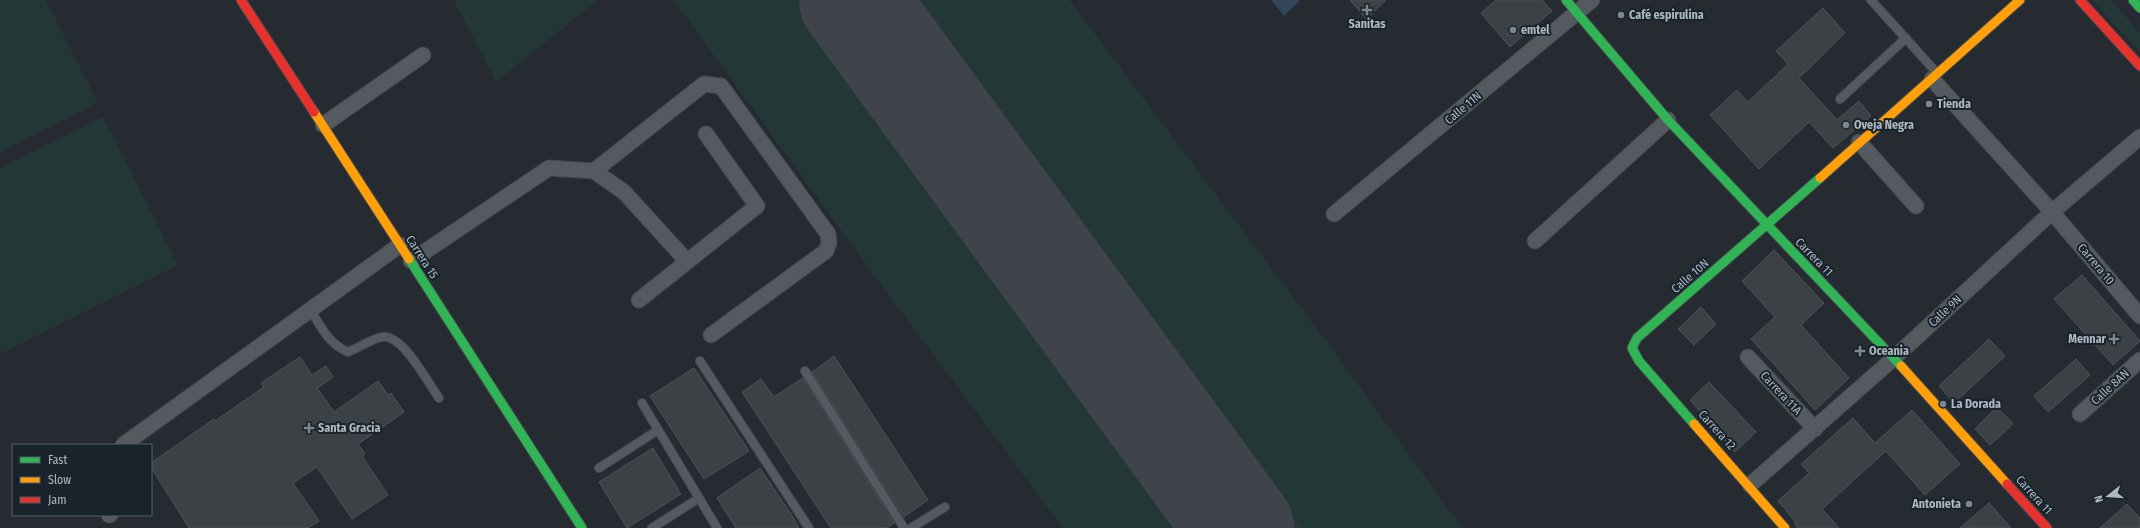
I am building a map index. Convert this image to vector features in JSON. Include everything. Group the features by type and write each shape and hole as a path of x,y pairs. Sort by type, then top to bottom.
{"street":[{"name":"Carrera 15","path":"240,0 323,125 582,528"},
{"name":"Carrera 11","path":"1566,0 1668,120 1767,226 1894,358 2047,528"},
{"name":"Calle 11N","path":"1334,214 1592,0"},
{"name":"Calle 10N","path":"1632,348 1637,338 1767,226 1859,142 2020,0"},
{"path":"2080,0 2140,66"},
{"path":"2133,0 2140,8"},
{"path":"323,125 423,55"},
{"name":"Carrera 10","path":"1935,76 2140,316"},
{"path":"594,172 704,84 713,83 721,86 828,234 829,243 826,251 711,335"},
{"path":"1535,241 1668,120"},
{"path":"639,300 686,260 757,206 706,134"},
{"name":"Calle 9N","path":"1750,485 1815,430 2052,212 2140,137"},
{"path":"1859,142 1916,206"},
{"path":"411,261 549,168 594,172 624,192 686,260"},
{"path":"123,444 400,245"},
{"name":"Carrera 12","path":"1632,348 1639,361 1750,485 1785,528"},
{"name":"Carrera 11A","path":"1748,357 1815,430"},
{"name":"Calle 8AN","path":"2080,414 2140,360"}],"lane":[{"path":"1871,0 1906,38 1935,76"},
{"path":"1840,99 1906,38"},
{"path":"310,309 327,337 337,347 348,352 382,337 393,339 406,350 439,398"},
{"path":"700,361 809,528"},
{"path":"805,371 904,528"},
{"path":"642,403 717,528"},
{"path":"598,468 658,430"},
{"path":"652,528 699,498"},
{"path":"911,528 945,507"}],"shaded area":[{"path":"674,0 1069,0 1326,341 1462,528 1063,528 868,267"}],"green space":[{"path":"0,0 46,0 98,103 0,152"},
{"path":"454,0 598,0 496,82"},
{"path":"674,0 804,0 1192,528 1063,528 868,267"},
{"path":"910,0 1069,0 1326,341 1462,528 1301,528"},
{"path":"2092,0 2111,0 2140,33 2140,52"},
{"path":"103,117 178,265 0,354 0,168"}],"water":[{"path":"1271,0 1299,0 1300,1 1284,16"}],"building":[{"name":"Sanitas","path":"1350,0 1386,0 1366,19"},
{"name":"emtel","path":"1496,0 1542,0 1552,11 1510,47 1481,13"},
{"path":"1823,8 1845,33 1799,78 1837,120 1859,101 1871,116 1833,148 1809,122 1759,169 1710,115 1737,90 1748,102 1788,64 1776,51"},
{"path":"1774,250 1824,303 1801,325 1849,378 1815,410 1751,339 1775,317 1742,281"},
{"path":"2082,275 2140,341 2113,365 2054,299"},
{"path":"1701,307 1716,324 1694,345 1678,329"},
{"path":"1989,339 2005,356 1954,403 1939,386"},
{"path":"834,356 928,500 904,517 812,372"},
{"path":"300,357 312,375 326,366 333,377 317,388 334,412 378,381 388,395 391,393 404,412 358,444 365,454 362,456 388,495 352,519 317,467 293,483 319,521 308,528 189,528 152,469 152,462 214,419 215,421 264,387 261,383"},
{"path":"2076,359 2090,375 2048,412 2034,396"},
{"path":"694,368 749,451 704,479 650,396"},
{"path":"803,378 894,523 887,528 831,528 742,392 761,379 774,397"},
{"path":"1709,382 1756,432 1735,452 1690,400"},
{"path":"1997,407 2013,424 1990,445 1975,429"},
{"path":"1912,410 1960,464 1925,495 1886,451 1822,509 1839,528 1797,528 1794,520 1778,501 1809,473 1801,464 1853,418 1875,443"},
{"path":"653,448 681,494 627,528 599,482"},
{"path":"760,468 799,528 736,528 717,498"},
{"path":"1989,503 2011,528 1960,528"},
{"path":"2127,504 2140,518 2140,528 2100,528"}],"runway":[{"path":"853,0 1240,528"}],"traffic: fast":[{"path":"1566,0 1668,120 1901,366"},
{"path":"2133,0 2140,8"},
{"path":"1694,424 1639,361 1632,348 1637,338 1820,178"},
{"path":"409,259 582,528"}],"traffic: slow":[{"path":"1820,178 2020,0"},
{"path":"314,112 409,259"},
{"path":"1901,366 2007,484"},
{"path":"1694,424 1785,528"}],"traffic: jam":[{"path":"241,0 314,112"},
{"path":"2080,0 2140,66"},
{"path":"2007,484 2047,528"}],"place":[{"name":"Sanitas","path":"1367,10"},
{"name":"Café espirulina","path":"1621,15"},
{"name":"emtel","path":"1513,30"},
{"name":"Tienda","path":"1929,104"},
{"name":"Oveja Negra","path":"1846,125"},
{"name":"Mennar","path":"2114,339"},
{"name":"Oceania","path":"1860,351"},
{"name":"La Dorada","path":"1943,404"},
{"name":"Santa Gracia","path":"309,428"},
{"name":"Antonieta","path":"1969,504"}]}
